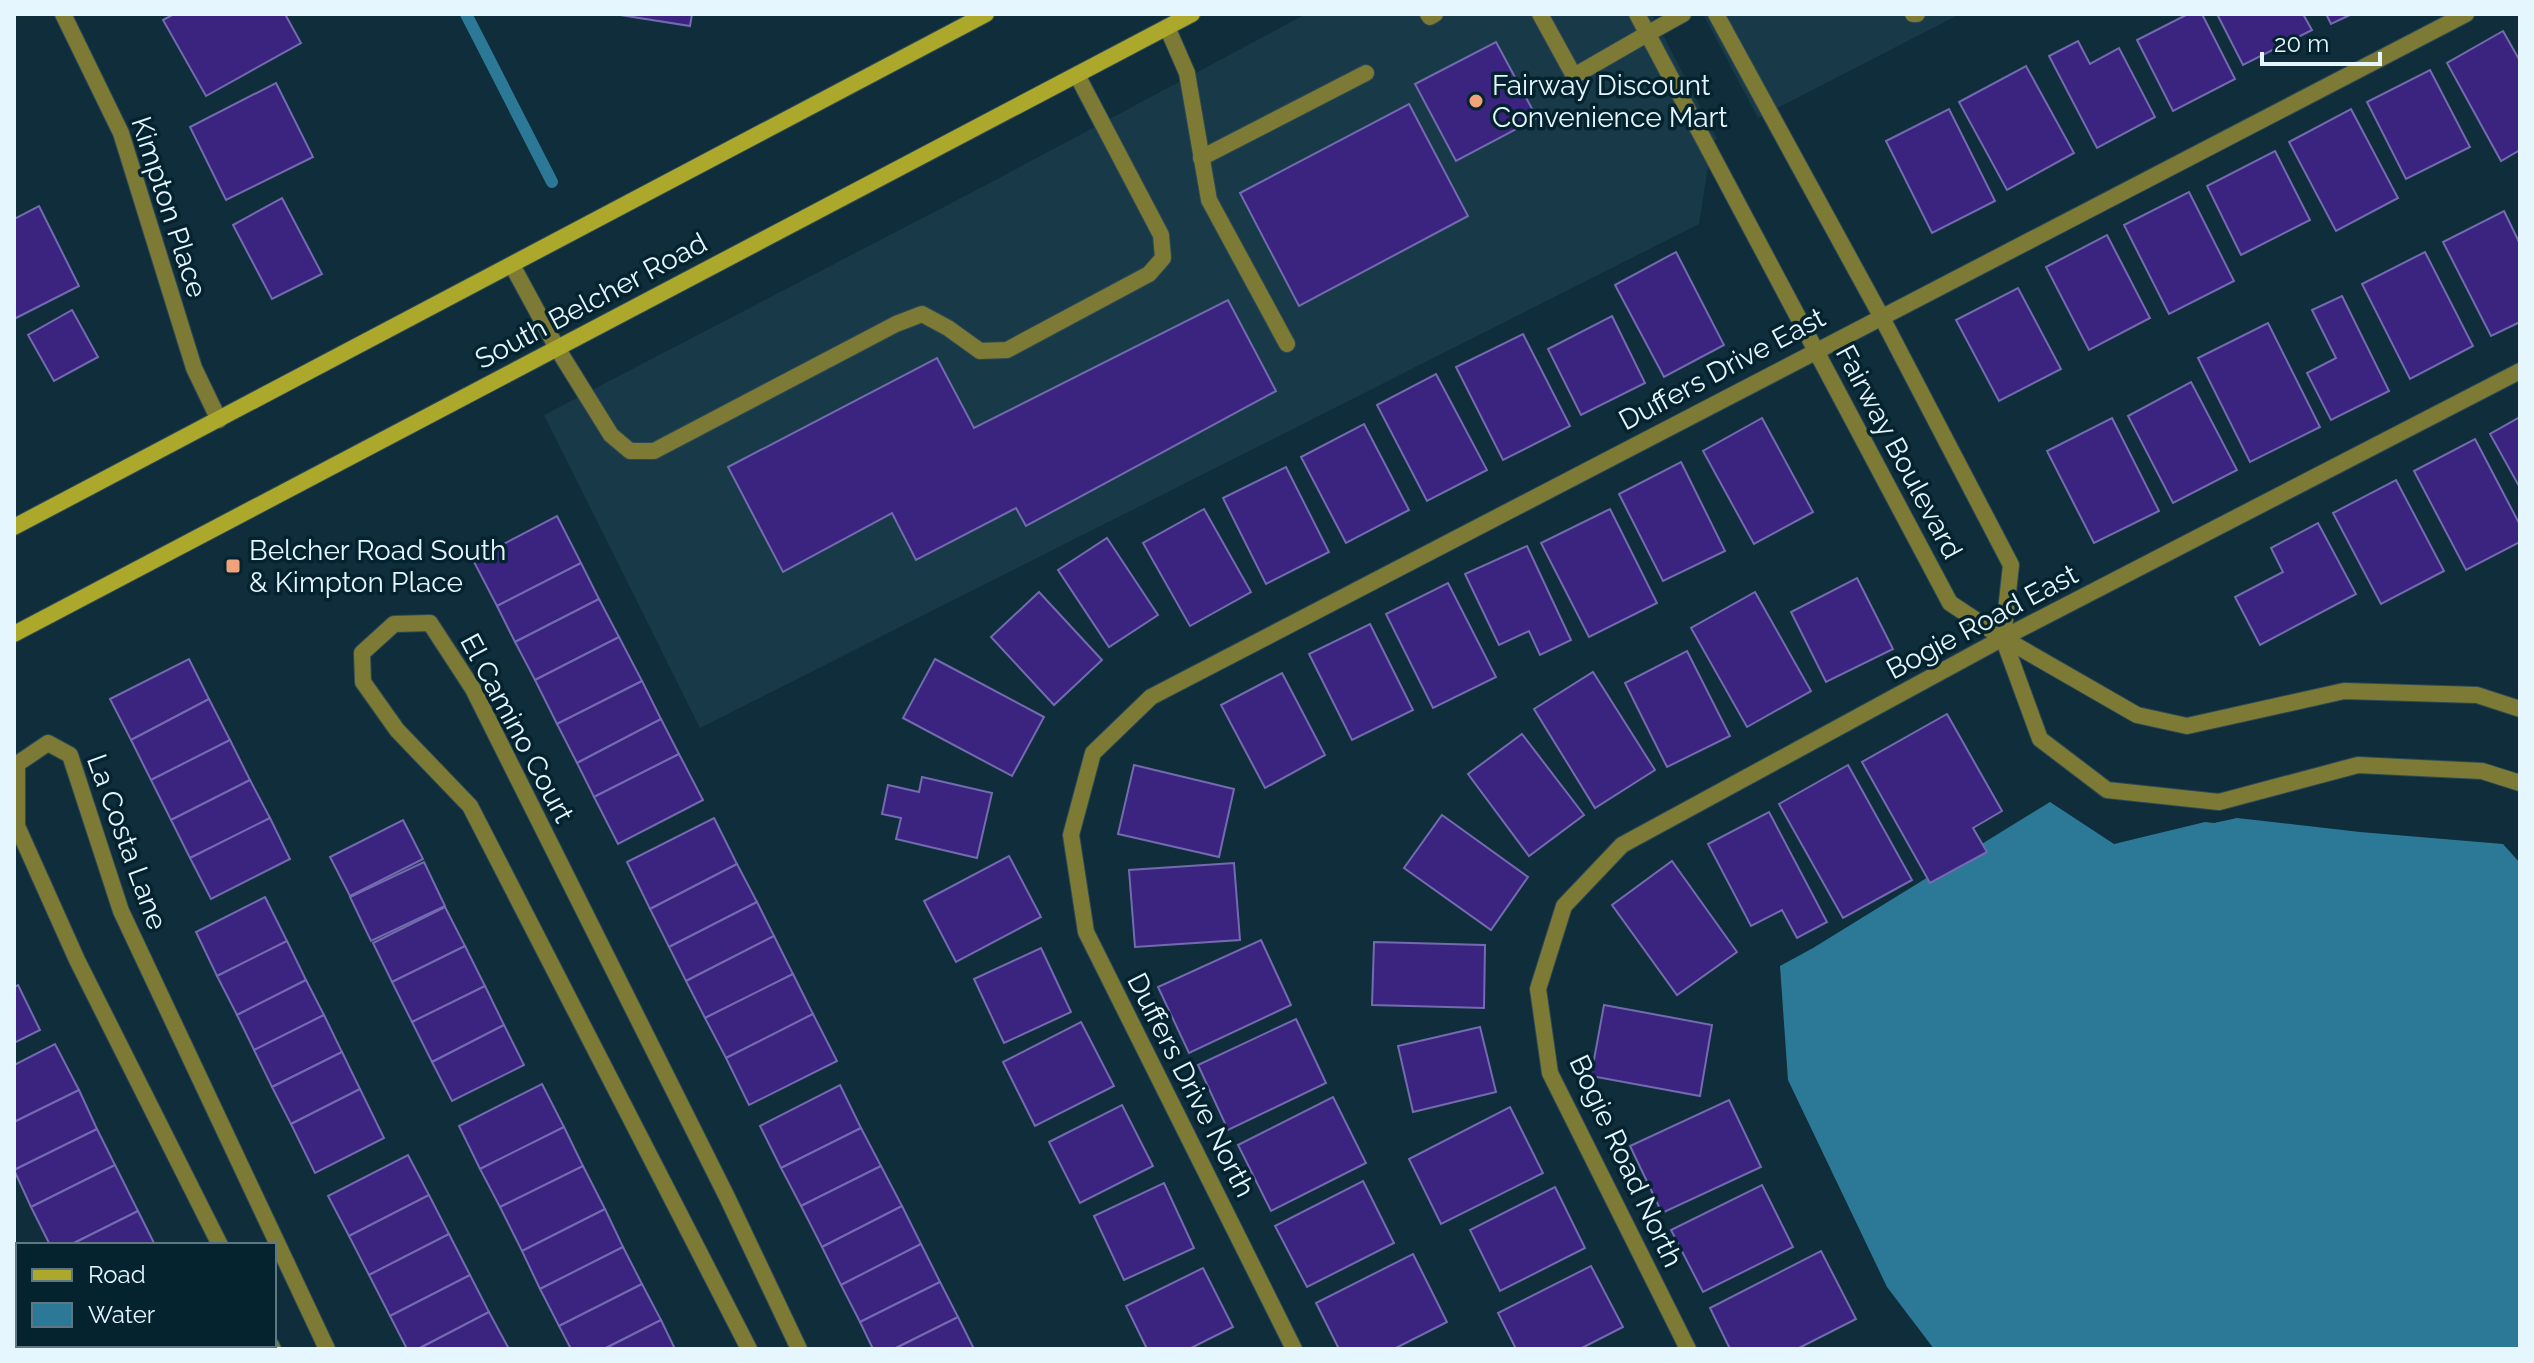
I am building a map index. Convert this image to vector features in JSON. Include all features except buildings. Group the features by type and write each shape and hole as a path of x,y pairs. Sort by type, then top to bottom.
{"main road":[{"path":"14,527 986,14"},
{"name":"South Belcher Road","path":"14,634 1192,14"}],"street":[{"name":"Kimpton Place","path":"63,14 121,133 194,368 219,420"},
{"path":"1428,14 1430,17 1435,14"},
{"path":"1540,14 1574,76 1683,14"},
{"name":"Fairway Boulevard","path":"1637,14 1950,603 2003,638 2137,715 2187,726 2344,691 2477,695 2520,709"},
{"name":"Fairway Boulevard","path":"1716,14 1881,316 2011,565 2003,638 2040,739 2107,790 2219,802 2358,765 2482,771 2520,783"},
{"name":"Duffers Drive East","path":"1071,835 1093,753 1151,697 2466,14"},
{"path":"1167,27 1187,73 1209,200 1287,344"},
{"path":"1201,158 1366,73"},
{"path":"512,265 557,348 611,435 630,451 654,451 896,324 922,314 980,351 1007,350 1149,274 1163,258 1161,235 1077,75"},
{"name":"Bogie Road East","path":"1538,989 1564,906 1622,845 2003,638 2520,371"},
{"name":"El Camino Court","path":"749,1349 470,806 397,730 363,682 362,653 394,624 430,623 473,689 799,1349"},
{"name":"La Costa Lane","path":"219,1243 77,960 17,826 17,764 48,743 70,755 121,911 327,1349"},
{"name":"Duffers Drive North","path":"1071,835 1086,932 1294,1349"},
{"name":"Bogie Road North","path":"1538,989 1550,1073 1688,1349"}],"shaded area":[{"path":"1306,14 1652,14 1717,139 1712,142 1699,224 700,728 544,415"},
{"path":"1703,14 1960,14 1758,118"}],"water":[{"path":"2050,802 2114,844 2205,822 2237,818 2503,844 2520,863 2520,1349 1934,1349 1887,1287 1788,1080 1780,966"}],"waterway":[{"path":"466,14 552,182"}],"place":[{"name":"Fairway Discount Convenience Mart","path":"1476,101"},
{"name":"Belcher Road South & Kimpton Place","path":"233,566"}]}
